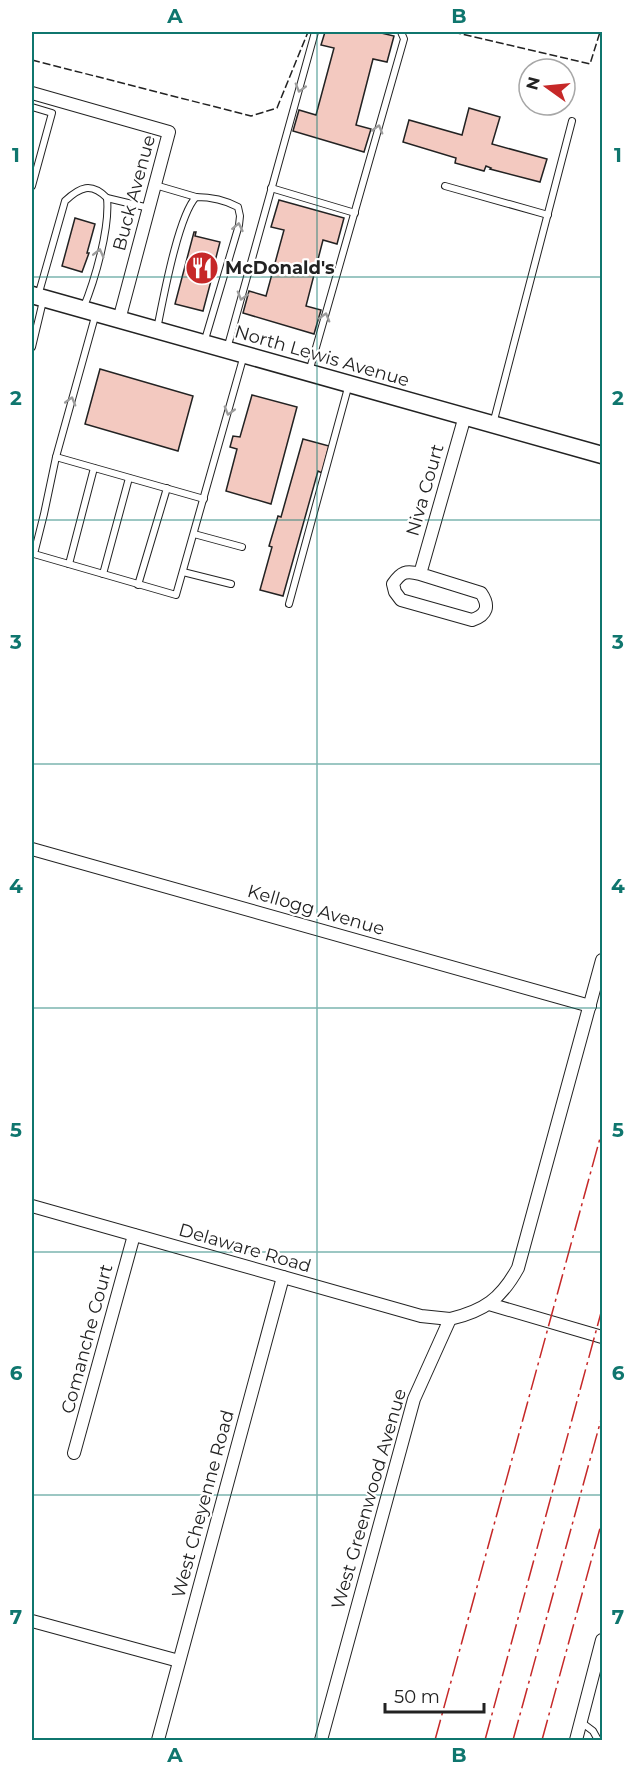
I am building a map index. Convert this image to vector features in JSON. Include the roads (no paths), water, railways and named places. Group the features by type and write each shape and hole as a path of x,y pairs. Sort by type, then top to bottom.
{"main road":[{"name":"North Lewis Avenue","path":"38,297 603,455"}],"street":[{"name":"Buck Avenue","path":"32,93 169,132 119,320"},
{"name":"Niva Court","path":"420,574 465,416"},
{"path":"409,571 420,574 481,593 487,601 486,609 481,617 472,620 401,600 393,584 399,574 409,571"},
{"name":"Kellogg Avenue","path":"32,849 590,1006"},
{"path":"450,1319 471,1314 489,1304 507,1288 518,1268 603,960"},
{"name":"Delaware Road","path":"32,1206 421,1316 450,1319"},
{"name":"Comanche Court","path":"74,1453 134,1235"},
{"name":"West Cheyenne Road","path":"158,1740 283,1277"},
{"path":"489,1304 603,1337"},
{"name":"West Greenwood Avenue","path":"321,1740 414,1399 450,1319"},
{"path":"32,1621 179,1661"},
{"path":"576,1740 603,1640"}],"lane":[{"path":"227,350 315,32"},
{"path":"309,373 404,39 401,32"},
{"path":"32,107 52,113 32,186"},
{"path":"493,424 572,121"},
{"path":"155,184 196,197 229,203 237,207 240,216 235,241 204,343"},
{"path":"445,186 548,216"},
{"path":"32,346 38,297 65,201 75,191 89,187 101,192 107,198 149,208"},
{"path":"272,188 355,213"},
{"path":"156,330 185,216 191,202 196,197"},
{"path":"107,198 109,214 93,278 89,311 33,554 176,596 245,355"},
{"path":"289,604 349,384"},
{"path":"56,457 204,499"},
{"path":"69,564 94,468"},
{"path":"103,574 129,478"},
{"path":"138,585 167,488"},
{"path":"194,534 242,547"},
{"path":"183,572 231,584"},
{"path":"581,1722 593,1731 598,1740"}],"place":[{"name":"McDonald's","path":"202,268"}]}
